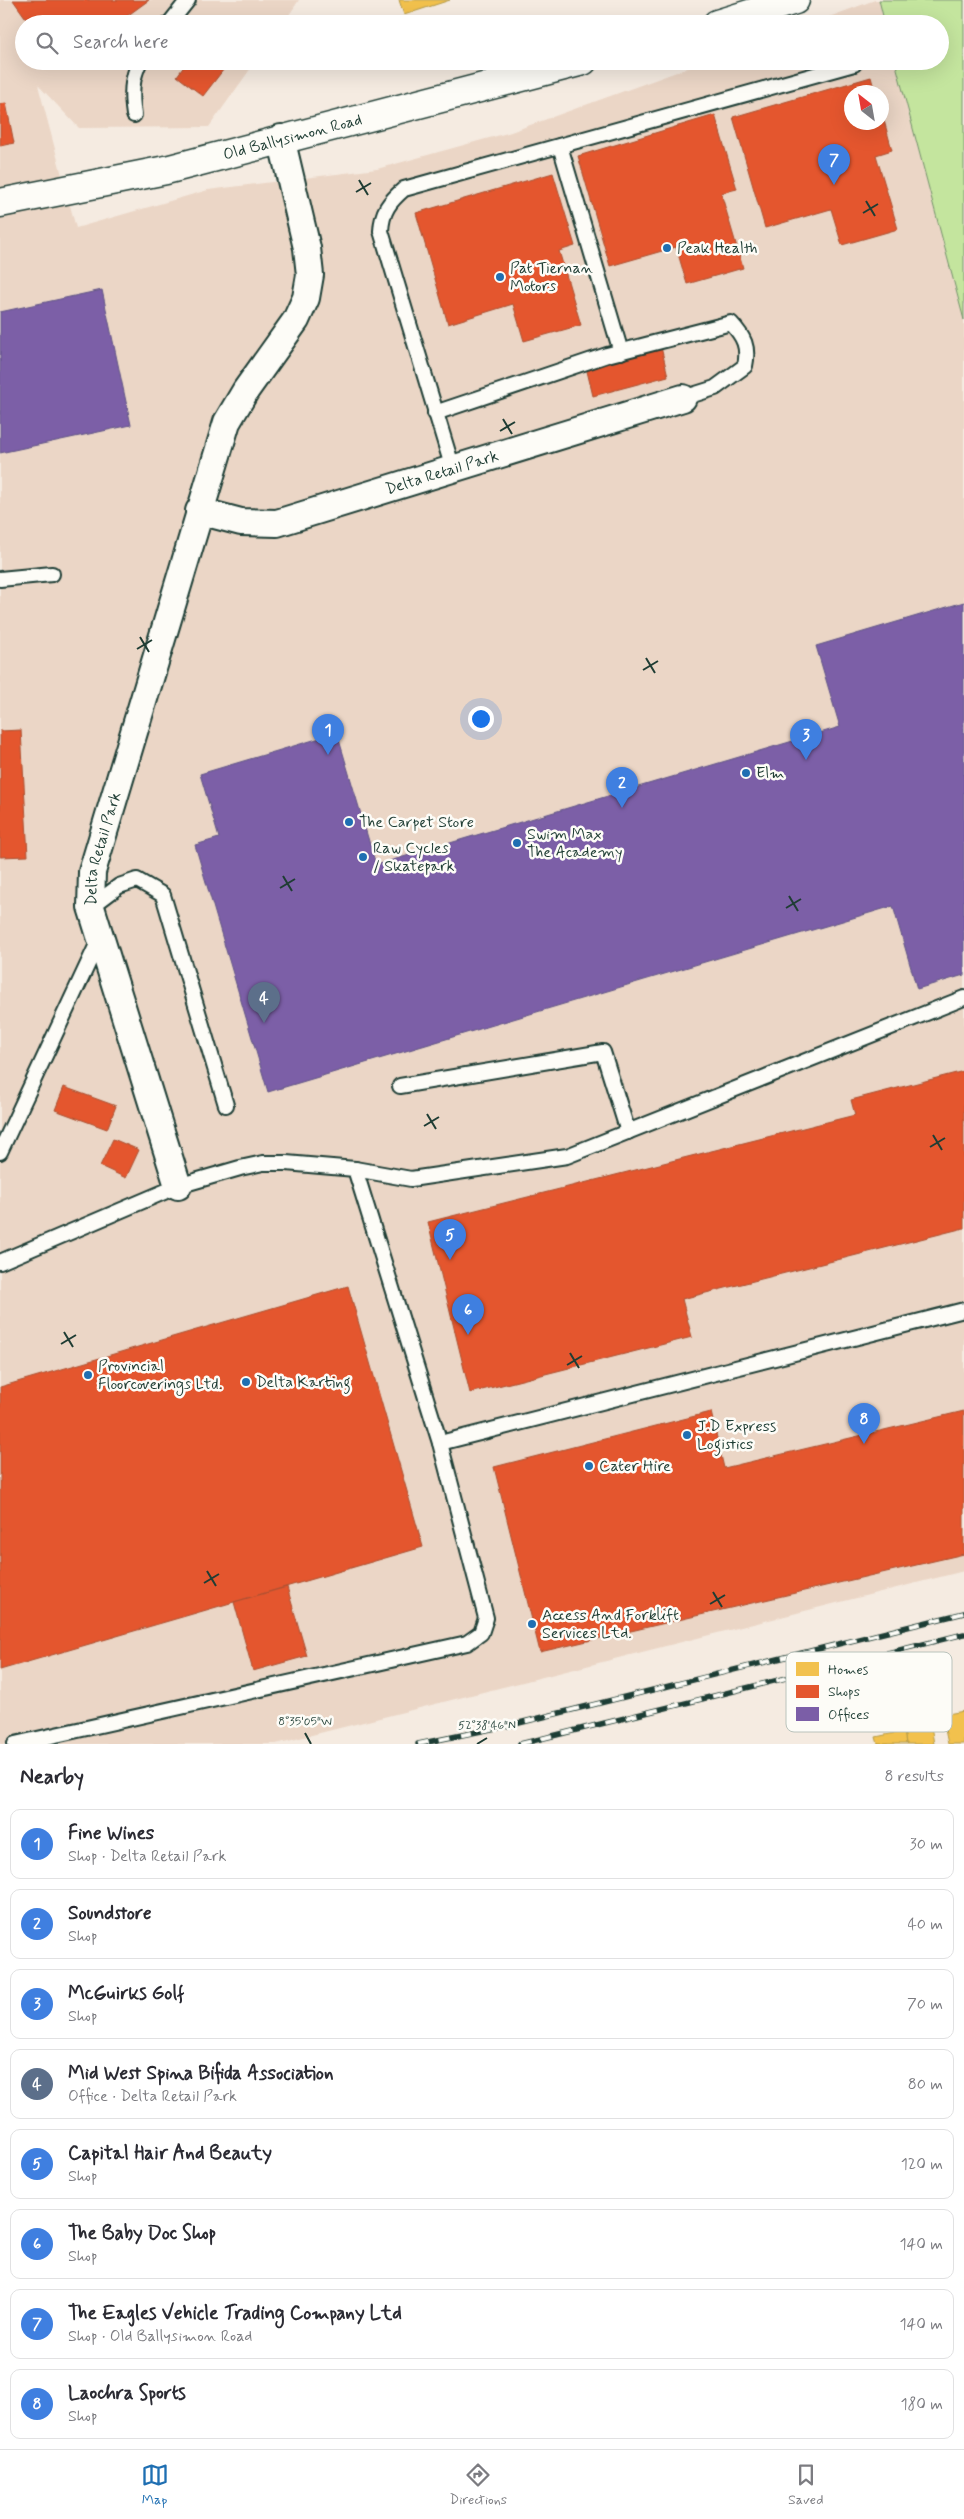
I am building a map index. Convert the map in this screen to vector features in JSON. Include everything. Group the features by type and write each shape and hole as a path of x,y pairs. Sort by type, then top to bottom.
{"street":[{"path":"746,15 795,0"},
{"name":"Old Ballysimon Road","path":"0,203 166,170 281,138 548,70"},
{"name":"Delta Retail Park","path":"178,1186 92,907 92,872 199,510 227,422 246,390 296,320 306,298 310,275 307,248 281,138"},
{"name":"Delta Retail Park","path":"199,510 241,522 277,522 683,398"}],"lane":[{"path":"176,15 188,0"},
{"path":"134,115 131,98 133,75 136,70"},
{"path":"453,469 384,245 381,231 382,216 389,202 404,189 832,70"},
{"path":"560,146 621,352"},
{"path":"435,413 621,352 731,324 742,335 748,352 745,366 715,388 683,398"},
{"path":"0,579 52,574"},
{"path":"92,907 119,886 137,880 163,895 226,1105"},
{"path":"0,1152 101,938"},
{"path":"0,1262 178,1186 263,1164 286,1163 355,1169 411,1178 567,1156 964,998"},
{"path":"400,1086 603,1052 628,1132"},
{"path":"15,1744 467,1643 481,1633 486,1618 482,1596 440,1443 355,1169"},
{"path":"440,1443 964,1310"}],"shaded area":[{"path":"0,0 299,0 289,15 15,15 15,70 250,70 209,127 79,128 38,85 76,228 208,190 377,169 511,132 682,70 897,70 964,320 964,1571 276,1744 0,1744"},
{"path":"879,0 883,15 834,15"}],"green space":[{"path":"879,0 964,0 964,320 897,70 949,70 949,15 883,15"}],"building: Homes":[{"path":"399,0 450,0 404,15"},
{"path":"964,1711 964,1744 948,1744 946,1732 952,1732 952,1713"},
{"path":"904,1732 932,1732 934,1744 906,1744"},
{"path":"904,1732 906,1744 878,1744 876,1737"}],"building: Shops":[{"path":"13,0 149,0 128,15 24,15"},
{"path":"181,70 223,70 203,96 177,76"},
{"path":"871,77 873,85 844,85 844,130 887,130 892,150 876,155 898,229 842,245 831,209 765,228 733,117"},
{"path":"6,103 14,143 0,146 0,104"},
{"path":"715,115 737,189 721,193 743,268 687,284 676,247 610,266 578,156"},
{"path":"553,173 575,246 559,251 581,325 524,341 513,304 448,324 416,213"},
{"path":"661,347 668,376 593,396 586,367"},
{"path":"21,730 28,856 0,857 0,731"},
{"path":"964,1071 964,1228 682,1299 692,1337 470,1393 428,1222 855,1115 851,1100"},
{"path":"64,1087 116,1106 107,1129 55,1110"},
{"path":"113,1139 139,1150 126,1178 100,1166"},
{"path":"348,1286 423,1547 0,1670 0,1387"},
{"path":"964,1411 964,1554 540,1652 494,1467 711,1412 724,1468"},
{"path":"287,1587 307,1656 253,1671 234,1602"}],"building: Offices":[{"path":"102,290 131,425 0,453 0,312"},
{"path":"964,602 964,975 917,989 893,906 268,1092 195,845 219,838 200,774 337,733 376,865 840,727 816,646"}],"railway":[{"path":"806,1652 964,1613"},
{"path":"891,1652 964,1634"},
{"path":"418,1744 511,1725 786,1657"},
{"path":"520,1744 786,1678"}],"place":[{"name":"The Eagles Vehicle Trading Company Ltd","path":"834,185"},
{"name":"Peak Health","path":"667,248"},
{"name":"Pat Tiernan Motors","path":"500,277"},
{"name":"Fine Wines","path":"328,755"},
{"name":"McGuirks Golf","path":"806,760"},
{"name":"Elm","path":"746,773"},
{"name":"Soundstore","path":"622,808"},
{"name":"The Carpet Store","path":"349,822"},
{"name":"Swim Max The Academy","path":"517,843"},
{"name":"Raw Cycles / Skatepark","path":"363,857"},
{"name":"Mid West Spina Bifida Association","path":"264,1023"},
{"name":"Capital Hair And Beauty","path":"450,1260"},
{"name":"The Baby Doc Shop","path":"468,1335"},
{"name":"Provincial Floorcoverings Ltd.","path":"88,1375"},
{"name":"Delta Karting","path":"246,1382"},
{"name":"J.D Express Logistics","path":"687,1435"},
{"name":"Laochra Sports","path":"864,1444"},
{"name":"Cater Hire","path":"589,1466"},
{"name":"Access And Forklift Services Ltd.","path":"532,1624"}]}
